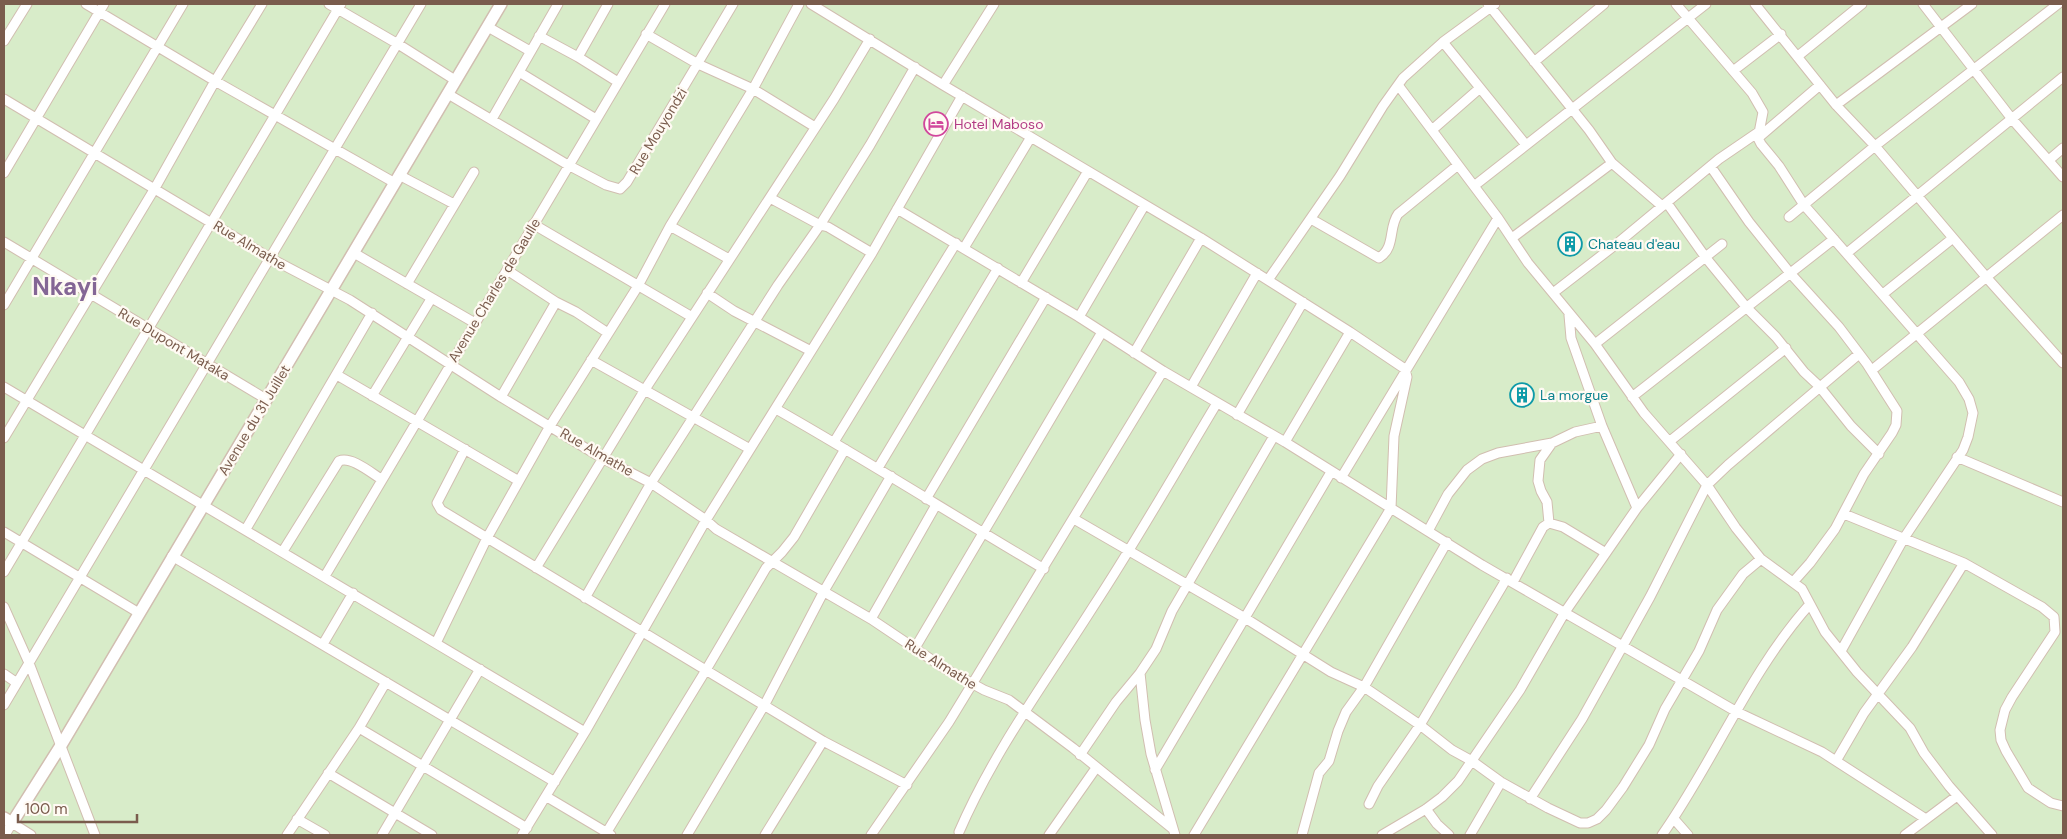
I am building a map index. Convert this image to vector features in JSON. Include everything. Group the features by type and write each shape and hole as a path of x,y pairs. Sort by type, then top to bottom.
{"street":[{"path":"4,41 26,4"},
{"path":"86,4 102,8 158,47 334,150 454,204"},
{"path":"4,305 183,4"},
{"path":"4,438 155,188 215,81 262,4"},
{"path":"329,4 340,6 455,80"},
{"path":"4,705 142,469 421,4"},
{"name":"Avenue du 31 Juillet","path":"5,835 8,821 60,747 501,4"},
{"path":"492,119 558,4"},
{"path":"578,57 606,4"},
{"name":"Avenue Charles de Gaulle","path":"325,576 665,4"},
{"name":"Rue Mouyondzi","path":"448,94 568,165 614,188 622,188 628,182 733,4"},
{"path":"436,643 487,538 550,426 638,286 670,226 753,89 799,4"},
{"path":"943,85 994,4"},
{"path":"1534,62 1604,4"},
{"path":"1676,4 1752,93 1763,112 1759,134 1764,149 1779,166 1804,205 1959,382 1969,399 1973,413 1972,426 1963,450 1904,538 1841,651"},
{"path":"1474,186 1706,4"},
{"path":"1755,4 1781,34 1836,105 1875,146 1987,278 2063,363"},
{"path":"1798,56 1862,4"},
{"path":"1923,4 2012,119 2063,177"},
{"path":"1836,105 1972,4"},
{"path":"1789,217 1875,146 2058,4"},
{"path":"816,5 943,85 1144,206 1201,238 1304,302 1405,369 1407,377 1394,436 1390,508 1194,835"},
{"path":"1268,280 1311,219 1403,78 1443,42 1492,5 1612,163 1664,205 1747,308 1786,348 1804,372 1819,386 1851,426 1879,454"},
{"path":"4,572 340,6"},
{"path":"4,173 102,8"},
{"path":"488,27 530,51"},
{"path":"646,34 698,64 753,89 815,127"},
{"path":"1734,71 1781,34"},
{"path":"539,36 618,82"},
{"path":"536,568 644,391 870,40"},
{"path":"1443,42 1526,145"},
{"path":"585,598 651,483 778,285 820,225 870,145 915,67"},
{"path":"519,72 596,119"},
{"path":"1847,253 2063,77"},
{"path":"1553,294 1749,136 1759,134 1820,84"},
{"path":"1398,85 1498,218 1528,263 1595,344 1644,413 1707,485 1736,528 1761,559 1802,589 1825,632 1866,682 1879,693 1910,728 1924,753 1957,796 1992,835"},
{"path":"1432,130 1480,88"},
{"path":"359,728 524,831 547,797 706,520 872,253 962,96"},
{"name":"Rue Almathe","path":"4,99 270,258 372,313 449,365 602,458 651,483 706,520 716,530 871,619 971,684 1009,700 1174,832"},
{"path":"834,442 1030,137"},
{"path":"2049,160 2063,148"},
{"path":"1512,238 1612,163"},
{"path":"1311,219 1379,258 1389,248 1392,240 1394,220 1398,214 1458,165"},
{"path":"1711,167 1749,222 1790,273 1839,327 1872,370 1897,411 1896,425 1879,454 1864,474 1844,514 1823,546 1794,582"},
{"path":"1021,283 1088,171"},
{"path":"407,284 474,172"},
{"path":"770,198 820,225 828,227 872,253"},
{"path":"1079,317 1144,206"},
{"path":"897,209 1079,317 1163,371 1285,442 1330,472 1482,565 1738,712 1805,743 1926,819"},
{"path":"1872,370 1918,335 2063,215"},
{"path":"1341,478 1405,369 1498,218"},
{"path":"533,224 692,317"},
{"path":"670,226 729,259"},
{"path":"1134,353 1201,238"},
{"path":"1883,294 1953,238"},
{"path":"1632,397 1834,239"},
{"name":"Rue Dupont Mataka","path":"4,242 266,400"},
{"path":"1595,344 1722,244"},
{"path":"354,253 475,323"},
{"path":"878,468 998,268"},
{"path":"507,270 608,333"},
{"path":"1191,387 1257,273"},
{"path":"707,293 755,322 811,351"},
{"path":"926,499 1046,297"},
{"path":"372,396 431,299"},
{"path":"501,397 556,302"},
{"path":"1237,415 1304,302"},
{"path":"246,529 372,313"},
{"path":"1569,314 1571,338 1602,426 1637,508"},
{"path":"915,648 1102,332"},
{"path":"1285,442 1350,332"},
{"path":"1670,441 1786,348"},
{"path":"1530,799 1582,719 1655,589 1707,485 1858,354"},
{"path":"591,360 750,449"},
{"path":"871,835 949,722 1163,371"},
{"path":"337,375 519,481"},
{"path":"4,387 585,732"},
{"path":"959,832 970,807 1024,711 1128,551 1217,403"},
{"path":"776,409 878,468 926,499 1044,569"},
{"path":"1428,531 1448,494 1467,470 1482,459 1498,453 1552,443 1575,432 1602,426"},
{"path":"1080,755 1116,702 1140,673 1156,649 1160,637 1188,585 1274,436"},
{"path":"1549,523 1547,502 1541,492 1538,481 1540,460 1552,443"},
{"path":"465,449 437,505 441,510 642,633 823,740 906,785"},
{"path":"547,797 608,834 766,568 794,537 845,449"},
{"path":"1382,835 1426,809 1442,797 1458,781 1520,690 1565,612 1637,508 1681,454"},
{"path":"1957,457 2063,502"},
{"path":"283,552 338,461 345,459 351,461 381,479"},
{"path":"1155,770 1330,472"},
{"path":"687,835 765,704 824,591 891,476"},
{"path":"871,619 936,505"},
{"path":"1844,514 1964,563 2042,607 2054,617 2054,632 2012,697 2005,710 2000,730 2001,740 2006,751 2028,788 2051,803 2063,806"},
{"path":"1074,519 1245,618 1331,672 1364,687 1420,725 1452,750 1472,761 1501,782 1530,799 1580,823 1588,823 1597,818 1606,810 1623,787 1649,744 1681,678 1699,651 1717,610 1743,574 1761,559"},
{"path":"1549,523 1563,527 1606,553"},
{"path":"1370,804 1375,791 1420,725 1543,528 1549,523"},
{"path":"4,532 79,578 140,612"},
{"path":"1302,835 1319,773 1329,760 1346,712 1364,687 1447,542"},
{"path":"172,556 555,782"},
{"path":"1836,761 1864,712 1912,647 1964,563"},
{"path":"323,644 353,593"},
{"path":"1662,835 1674,819 1776,645 1810,604"},
{"path":"4,606 96,835"},
{"path":"382,835 480,669"},
{"path":"1140,673 1145,720 1155,770 1174,832"},
{"path":"4,674 17,682"},
{"path":"287,835 359,728 386,682"},
{"path":"764,835 823,740"},
{"path":"1049,835 1096,768"},
{"path":"328,773 432,835"},
{"path":"1470,835 1501,782"},
{"path":"1905,835 1957,796"},
{"path":"1426,809 1437,824 1449,835"},
{"path":"297,819 325,835"},
{"path":"1674,819 1688,835"},
{"path":"8,821 31,835"}],"green space":[{"path":"4,4 2063,4 2063,835 4,835"}],"place":[{"name":"Hotel Maboso","path":"936,124"},
{"name":"Chateau d'eau","path":"1570,244"},
{"name":"La morgue","path":"1522,395"}],"district":[{"name":"Nkayi","path":"65,286"}]}
